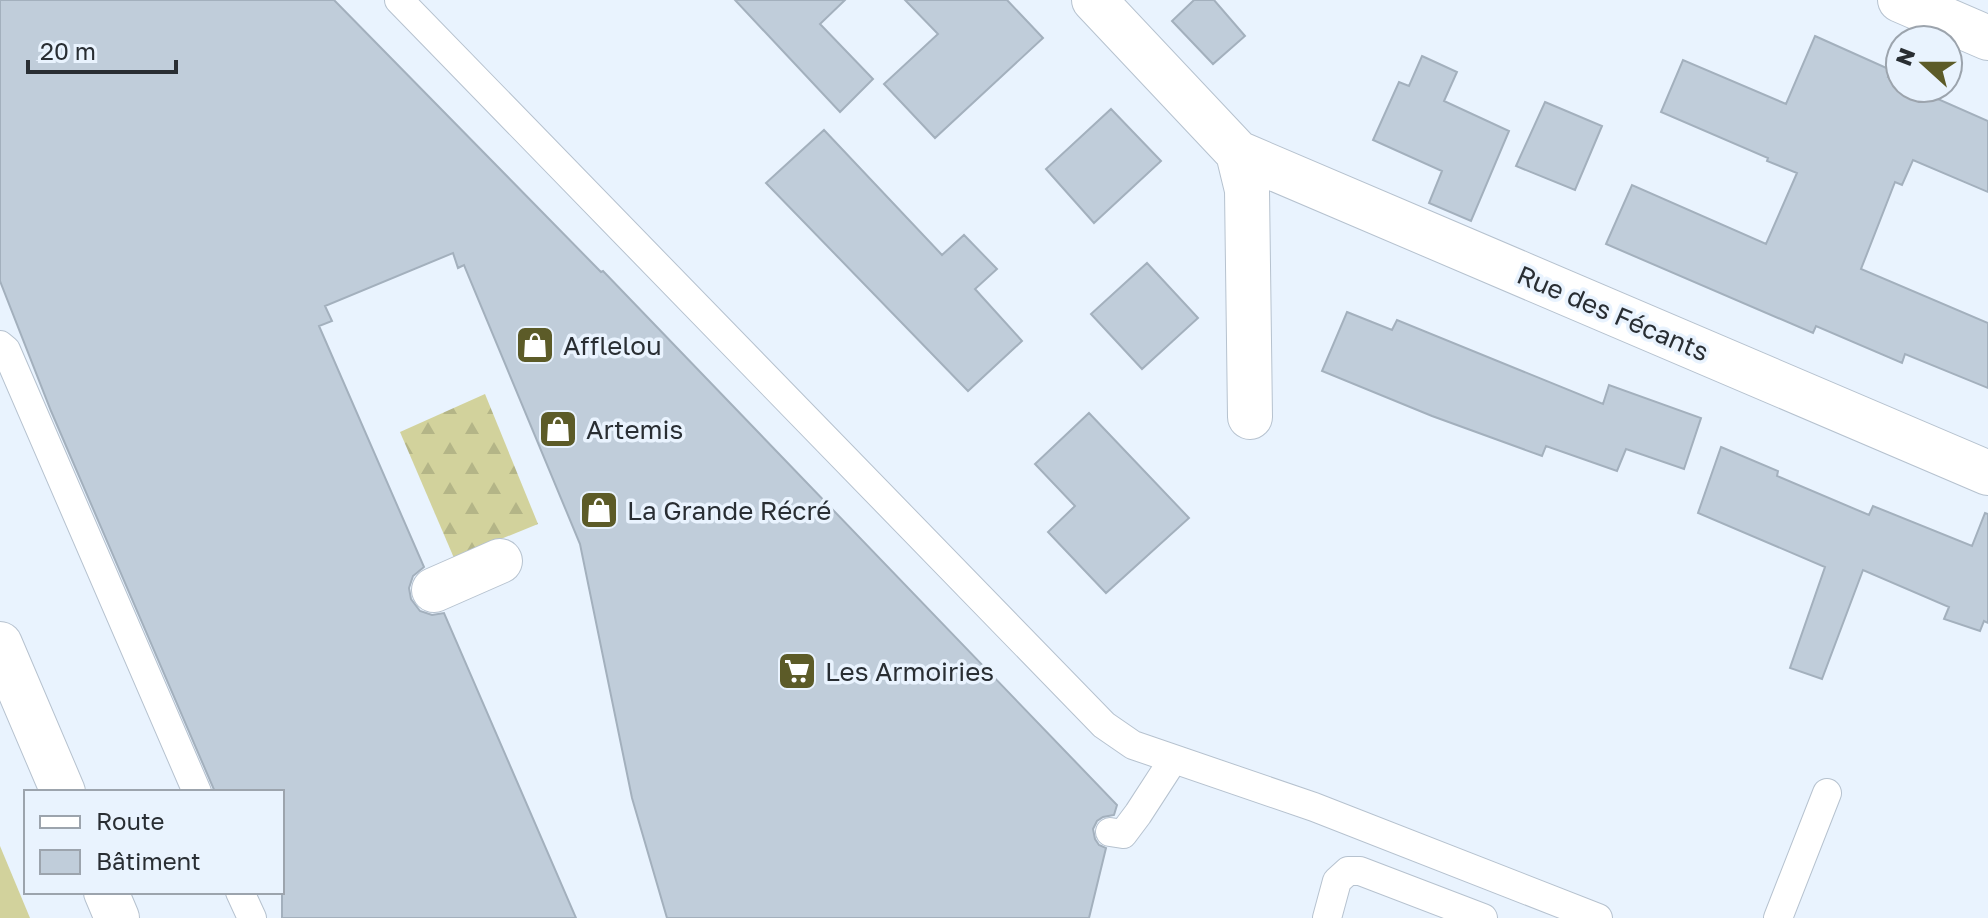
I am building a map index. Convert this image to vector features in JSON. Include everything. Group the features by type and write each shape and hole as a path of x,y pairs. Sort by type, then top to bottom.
{"street":[{"path":"1094,0 1238,153 1247,190 1250,417"},
{"path":"1900,0 1988,38"},
{"name":"Rue des Fécants","path":"1238,153 1988,473"},
{"path":"434,590 492,556"},
{"path":"0,644 62,790"},
{"path":"107,894 117,918"}],"lane":[{"path":"399,0 1104,725 1133,745 1314,807 1598,918"},
{"path":"0,345 6,350 63,462 196,790"},
{"path":"1110,832 1123,834 1173,760"},
{"path":"1778,918 1827,793"},
{"path":"1327,918 1337,881 1348,871 1360,871 1483,918"},
{"path":"241,894 252,918"}],"green space":[{"path":"485,394 538,524 454,558 400,432"},
{"path":"0,846 30,918 0,918"}],"building":[{"path":"0,0 334,0 603,271 1117,805 1114,815 1097,821 1093,829 1099,845 1106,848 1089,918 667,918 632,798 580,544 464,265 458,268 453,253 325,306 332,321 319,326 424,567 413,576 409,588 411,599 420,611 432,615 444,613 576,918 282,918 284,790 214,790 51,411 0,281"},
{"path":"735,0 845,0 820,24 873,79 840,112"},
{"path":"905,0 1007,0 1043,38 935,138 884,84 938,34"},
{"path":"1194,0 1214,0 1245,36 1213,64 1172,21"},
{"path":"1815,36 1884,67 1884,104 1949,104 1988,121 1988,192 1913,160 1902,185 1895,182 1861,269 1988,323 1988,388 1905,354 1902,363 1816,326 1813,333 1606,244 1632,185 1766,244 1797,173 1661,112 1683,60 1786,104"},
{"path":"1422,56 1457,72 1444,101 1509,131 1471,221 1429,203 1442,171 1373,140 1399,82 1409,86"},
{"path":"1545,102 1602,126 1575,190 1516,166"},
{"path":"1111,109 1161,161 1094,223 1046,169"},
{"path":"824,130 942,255 964,235 997,269 975,289 1022,341 968,391 766,183"},
{"path":"1147,263 1198,318 1142,369 1091,314"},
{"path":"1347,312 1392,330 1397,320 1603,404 1609,385 1701,418 1684,469 1626,449 1617,471 1546,446 1542,456 1322,371"},
{"path":"1089,413 1189,518 1106,593 1048,532 1075,506 1035,464"},
{"path":"1721,447 1778,471 1777,476 1869,515 1873,506 1972,546 1985,513 1988,514 1988,623 1984,621 1980,631 1944,619 1949,607 1863,570 1822,679 1790,668 1825,567 1698,513"}],"place":[{"name":"Afflelou","path":"535,345"},
{"name":"Artemis","path":"558,429"},
{"name":"La Grande Récré","path":"599,510"},
{"name":"Les Armoiries","path":"797,671"}]}
